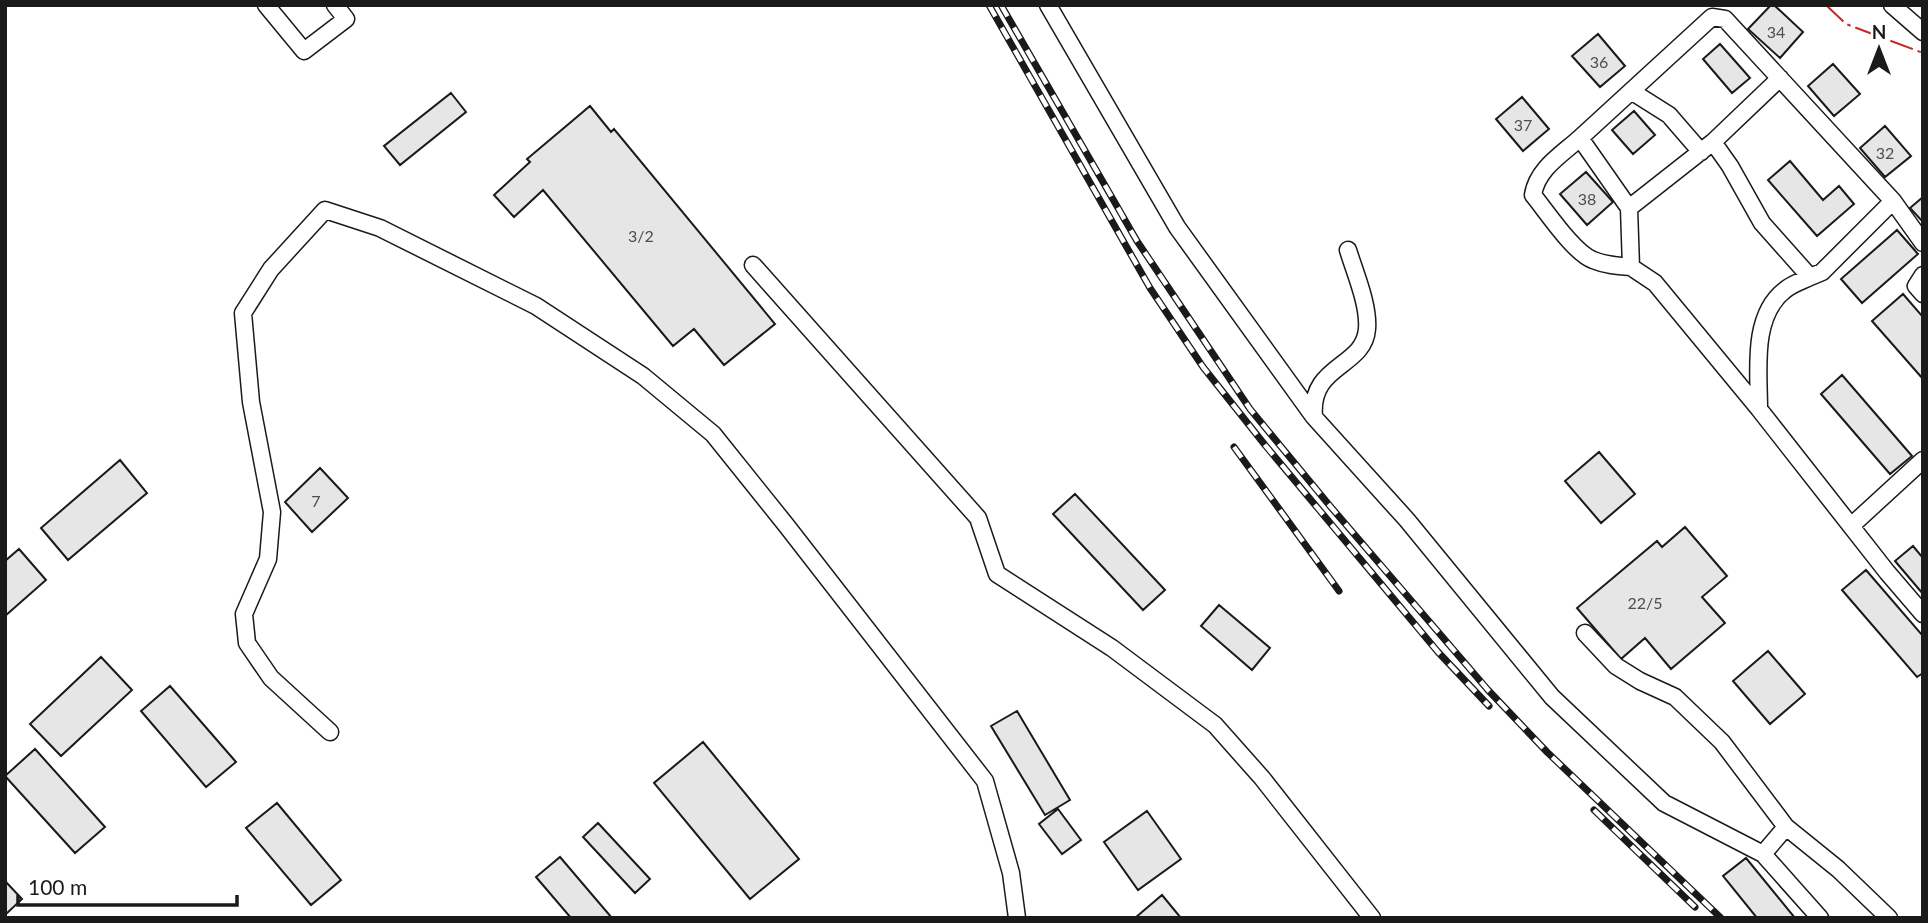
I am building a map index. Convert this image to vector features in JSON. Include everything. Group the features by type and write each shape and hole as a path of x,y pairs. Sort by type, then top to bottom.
{"street":[{"path":"266,5 304,51 346,19 335,5"},
{"path":"1048,5 1177,227 1314,417 1407,520 1552,697 1664,803 1763,854 1820,918"},
{"path":"1892,5 1923,32"},
{"path":"1923,243 1893,201 1725,19 1712,17 1541,172 1533,195 1579,251 1591,260 1612,266 1631,267 1655,283 1923,614"},
{"path":"1629,208 1707,147 1780,78"},
{"path":"1631,91 1669,115 1730,166 1762,223 1810,277"},
{"path":"1580,138 1629,208 1631,267"},
{"path":"1759,410 1759,347 1772,304 1785,290 1822,272 1893,201"},
{"path":"330,732 271,678 247,643 244,614 268,559 272,512 251,402 243,313 271,269 325,210 380,228 536,306 643,376 713,435 985,781 1011,873 1017,918"},
{"path":"1314,417 1313,407 1317,391 1324,380 1360,349 1367,330 1364,301 1348,250"},
{"path":"753,265 978,518 997,574 1112,648 1215,724 1262,778 1372,918"},
{"path":"1923,275 1916,286 1923,294"},
{"path":"1851,526 1923,460"},
{"path":"1585,633 1616,666 1640,681 1675,697 1723,742 1786,827 1838,869 1889,918"},
{"path":"1763,854 1786,827"}],"building":[{"path":"1771,5 1803,32 1780,58 1748,29"},
{"path":"1598,34 1625,66 1600,87 1572,56"},
{"path":"1720,44 1750,78 1732,93 1703,59"},
{"path":"1833,64 1860,94 1834,116 1808,86"},
{"path":"451,93 466,112 400,165 384,146"},
{"path":"1522,97 1549,129 1523,151 1496,119"},
{"path":"590,106 611,132 614,129 775,324 724,365 694,329 673,346 543,190 514,217 494,195 530,162 527,159"},
{"path":"1634,111 1655,135 1633,154 1612,130"},
{"path":"1885,126 1911,156 1885,177 1860,148"},
{"path":"1790,161 1823,200 1839,186 1854,204 1817,236 1768,180"},
{"path":"1586,172 1613,202 1587,225 1560,194"},
{"path":"1923,197 1923,222 1910,208"},
{"path":"1897,230 1918,254 1862,303 1841,279"},
{"path":"1903,294 1923,317 1923,379 1872,321"},
{"path":"1842,375 1912,456 1890,474 1821,394"},
{"path":"1599,452 1635,494 1601,523 1565,481"},
{"path":"120,460 147,493 68,560 41,528"},
{"path":"320,468 348,498 312,532 285,502"},
{"path":"1075,494 1165,590 1143,610 1053,514"},
{"path":"1685,527 1727,576 1702,597 1725,623 1671,669 1645,638 1621,659 1577,608 1657,541 1662,547"},
{"path":"1913,546 1923,558 1923,594 1895,561"},
{"path":"19,549 46,580 5,616 5,561"},
{"path":"1866,570 1923,636 1923,673 1917,677 1842,590"},
{"path":"1219,605 1270,648 1252,670 1201,626"},
{"path":"1768,651 1805,694 1770,724 1733,681"},
{"path":"101,657 132,690 61,756 30,724"},
{"path":"170,686 236,762 206,787 141,711"},
{"path":"1017,711 1070,800 1045,815 991,726"},
{"path":"703,742 799,859 750,899 654,783"},
{"path":"35,749 105,827 75,853 5,776"},
{"path":"277,803 341,880 311,905 246,828"},
{"path":"1058,809 1081,840 1062,854 1039,824"},
{"path":"1147,811 1181,859 1138,890 1104,842"},
{"path":"598,823 650,879 635,893 583,837"},
{"path":"560,857 612,918 571,918 536,877"},
{"path":"1746,858 1795,918 1757,918 1723,876"},
{"path":"5,881 22,899 5,915"},
{"path":"1162,895 1181,918 1135,918"}],"railway":[{"path":"989,5 1150,288 1203,367 1438,652 1489,706"},
{"path":"1001,5 1137,241 1250,409 1488,690 1547,752 1721,918"},
{"path":"1234,447 1339,591"},
{"path":"1594,810 1695,907"}],"power":[{"path":"1826,5 1846,24 1923,53"}]}
